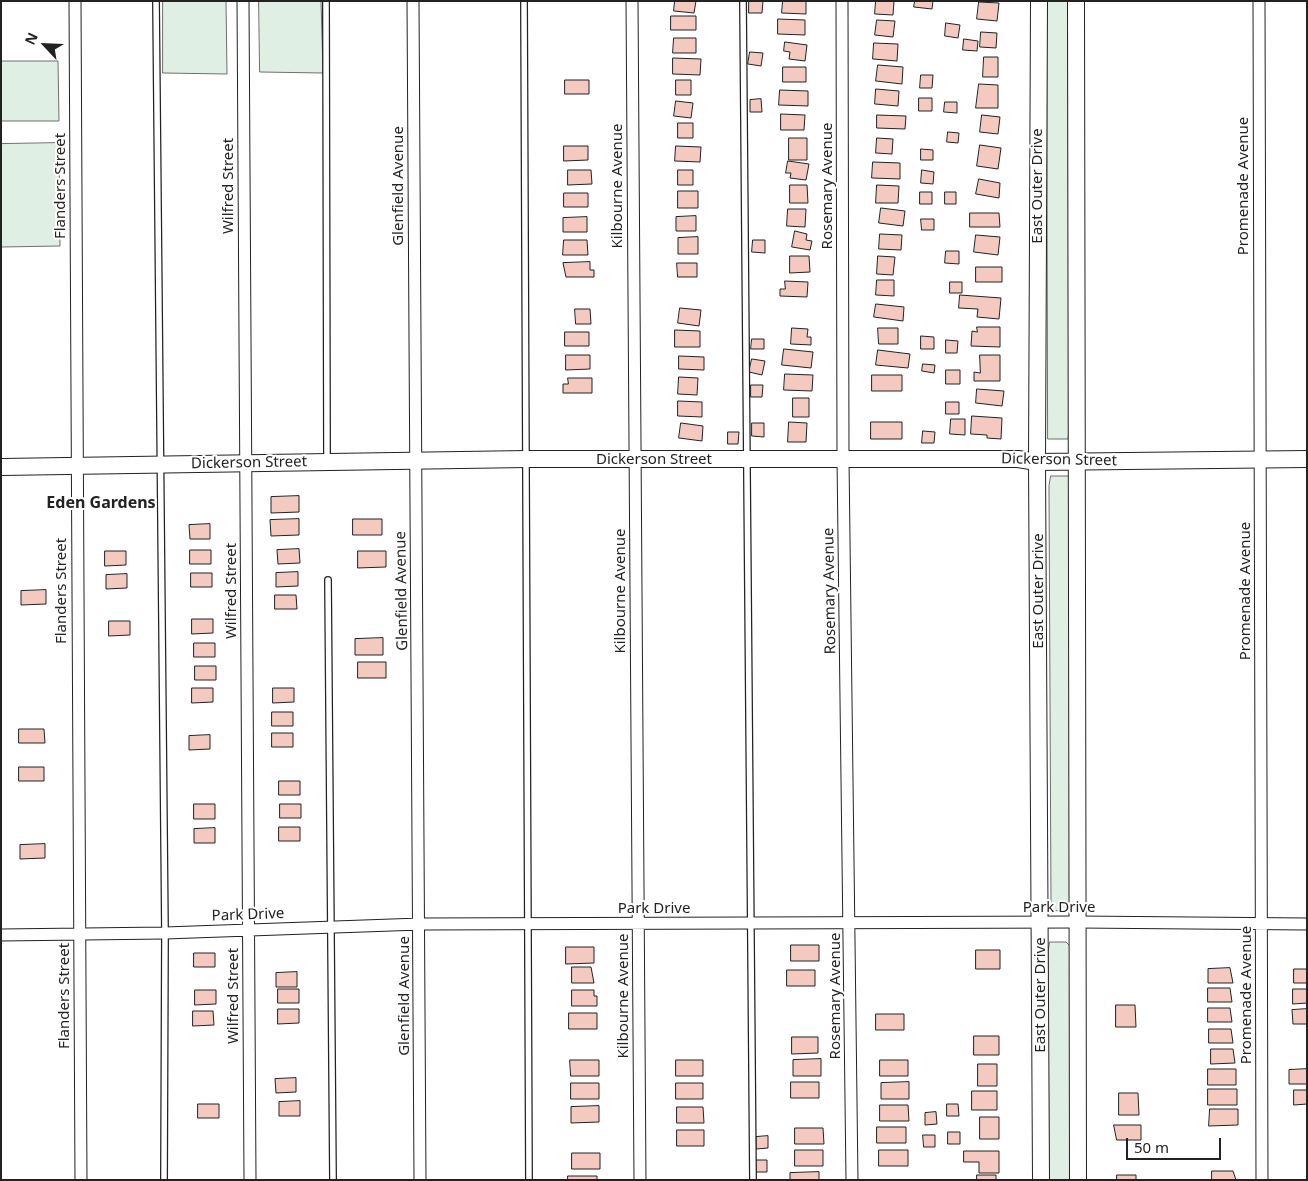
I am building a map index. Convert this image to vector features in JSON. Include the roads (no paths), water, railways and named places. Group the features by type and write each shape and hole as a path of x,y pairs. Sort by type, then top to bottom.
{"street":[{"name":"Flanders Street","path":"75,1 81,1180"},
{"name":"Wilfred Street","path":"243,1 250,1180"},
{"name":"Glenfield Avenue","path":"413,1 420,924 420,1180"},
{"name":"Kilbourne Avenue","path":"632,1 640,1180"},
{"name":"Rosemary Avenue","path":"842,1 843,459 852,1180"},
{"name":"East Outer Drive","path":"1039,1 1038,462 1041,1180"},
{"path":"1076,1 1078,1180"},
{"name":"Promenade Avenue","path":"1259,1 1262,1180"},
{"name":"Dickerson Street","path":"1,467 527,459 636,461 1018,459 1038,462 1307,459"},
{"name":"Park Drive","path":"1,936 165,933 420,924 1078,922 1307,924"}],"lane":[{"path":"156,1 165,933 164,1180"},
{"path":"326,1 327,462"},
{"path":"524,1 529,1180"},
{"path":"743,1 753,1180"},
{"path":"328,580 333,1180"}],"district":[{"name":"Eden Gardens","path":"101,503"}]}
